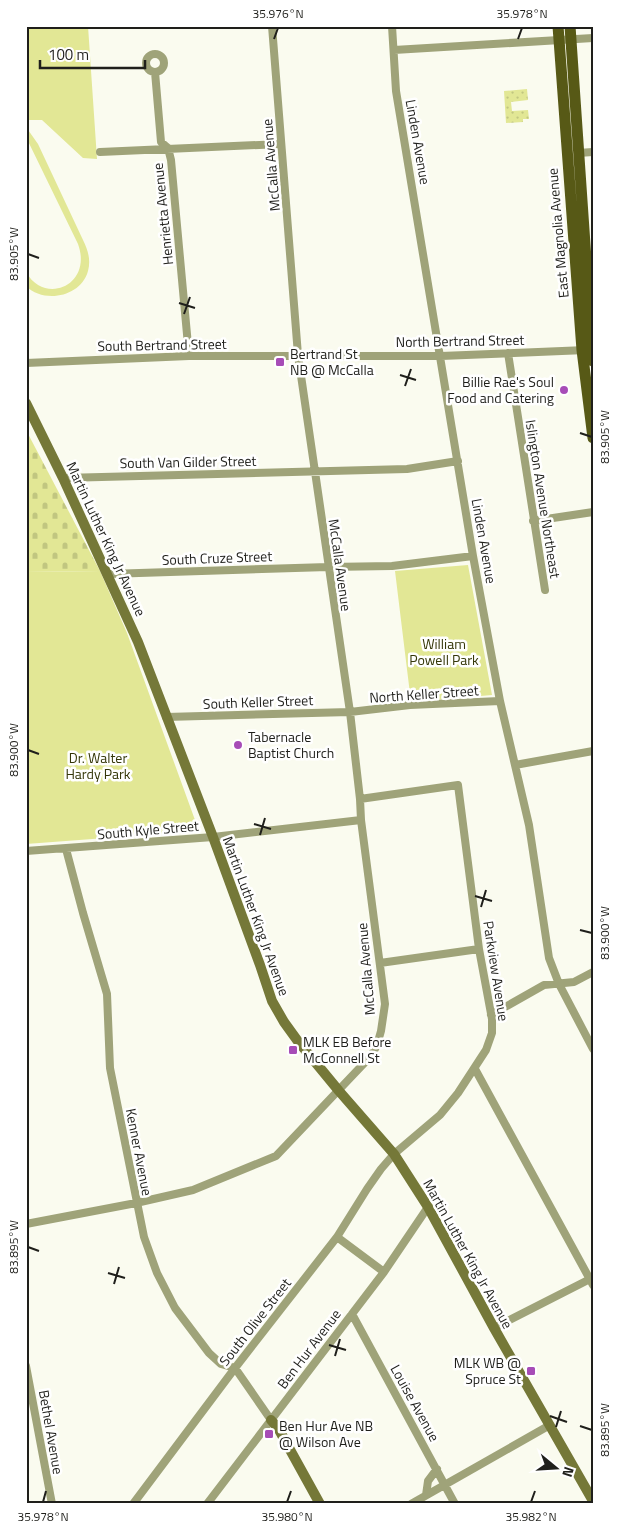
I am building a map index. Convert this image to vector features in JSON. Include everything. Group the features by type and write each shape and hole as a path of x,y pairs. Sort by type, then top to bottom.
{"main road":[{"name":"East Magnolia Avenue","path":"558,26 590,352"},
{"name":"East Magnolia Avenue","path":"570,26 578,154 590,264 590,352 593,438"},
{"name":"Martin Luther King Jr Avenue","path":"26,403 108,574 138,642 213,837 272,1001 284,1022 339,1091 394,1154 428,1206 494,1328 593,1502"},
{"path":"271,1420 278,1428 320,1504"}],"street":[{"name":"McCalla Avenue","path":"26,1224 193,1190 276,1156 364,1064 377,1045 385,1011 361,820 350,712 298,355 272,26"},
{"name":"Linden Avenue","path":"392,26 396,91 473,556 500,701 529,825 551,964 559,984 593,1049"},
{"path":"394,50 593,38"},
{"name":"Henrietta Avenue","path":"155,72 161,142 168,148 172,179 189,356"},
{"path":"100,152 281,144"},
{"path":"578,154 593,152"},
{"name":"North Bertrand Street","path":"298,355 441,356 590,352"},
{"name":"Islington Avenue Northeast","path":"508,353 545,590"},
{"name":"South Bertrand Street","path":"26,363 189,356 298,355"},
{"name":"South Van Gilder Street","path":"63,478 407,469 458,461"},
{"path":"533,520 593,512"},
{"name":"South Cruze Street","path":"108,574 392,566 473,556"},
{"name":"North Keller Street","path":"350,712 410,705 500,701"},
{"name":"South Keller Street","path":"166,717 350,712"},
{"path":"515,765 593,752"},
{"name":"Parkview Avenue","path":"360,799 458,785 479,949 491,1015 490,1041 475,1069 440,1115 394,1154"},
{"name":"South Kyle Street","path":"26,851 213,837 361,820"},
{"name":"Kenner Avenue","path":"66,849 108,994 110,1068 136,1203 150,1256 176,1308 209,1353 221,1364 235,1368 271,1420"},
{"path":"380,964 479,949"},
{"path":"491,1015 544,985 574,982 593,972"},
{"path":"475,1069 592,1281 494,1328"},
{"name":"South Olive Street","path":"133,1504 235,1368 337,1237 367,1188 394,1154"},
{"name":"Ben Hur Avenue","path":"207,1504 384,1272 428,1206"},
{"path":"337,1237 384,1272"},
{"name":"Louise Avenue","path":"352,1314 455,1504"},
{"name":"Bethel Avenue","path":"26,1366 52,1504"},
{"path":"411,1504 550,1425"},
{"path":"426,1495 428,1480 437,1469"}],"green space":[{"path":"26,26 88,26 97,159 83,158 42,120 26,120"},
{"path":"527,89 528,100 511,102 512,111 528,110 529,119 523,119 523,122 506,123 504,91"},
{"path":"26,127 38,144 85,244 88,255 89,267 84,280 78,287 61,295 42,295 26,286 26,272 34,282 44,288 55,289 65,286 73,280 79,270 81,258 78,244 26,137"},
{"path":"26,430 100,571 26,572"},
{"name":"William Powell Park","path":"468,565 492,695 411,702 395,571"},
{"name":"Dr. Walter Hardy Park","path":"100,571 127,633 199,831 26,844 26,572"}],"place":[{"name":"Bertrand St NB @ McCalla","path":"280,362"},
{"name":"Billie Rae's Soul Food and Catering","path":"564,390"},
{"name":"Tabernacle Baptist Church","path":"238,745"},
{"name":"MLK EB Before McConnell St","path":"293,1050"},
{"name":"MLK WB @ Spruce St","path":"531,1371"},
{"name":"Ben Hur Ave NB @ Wilson Ave","path":"269,1434"}]}
